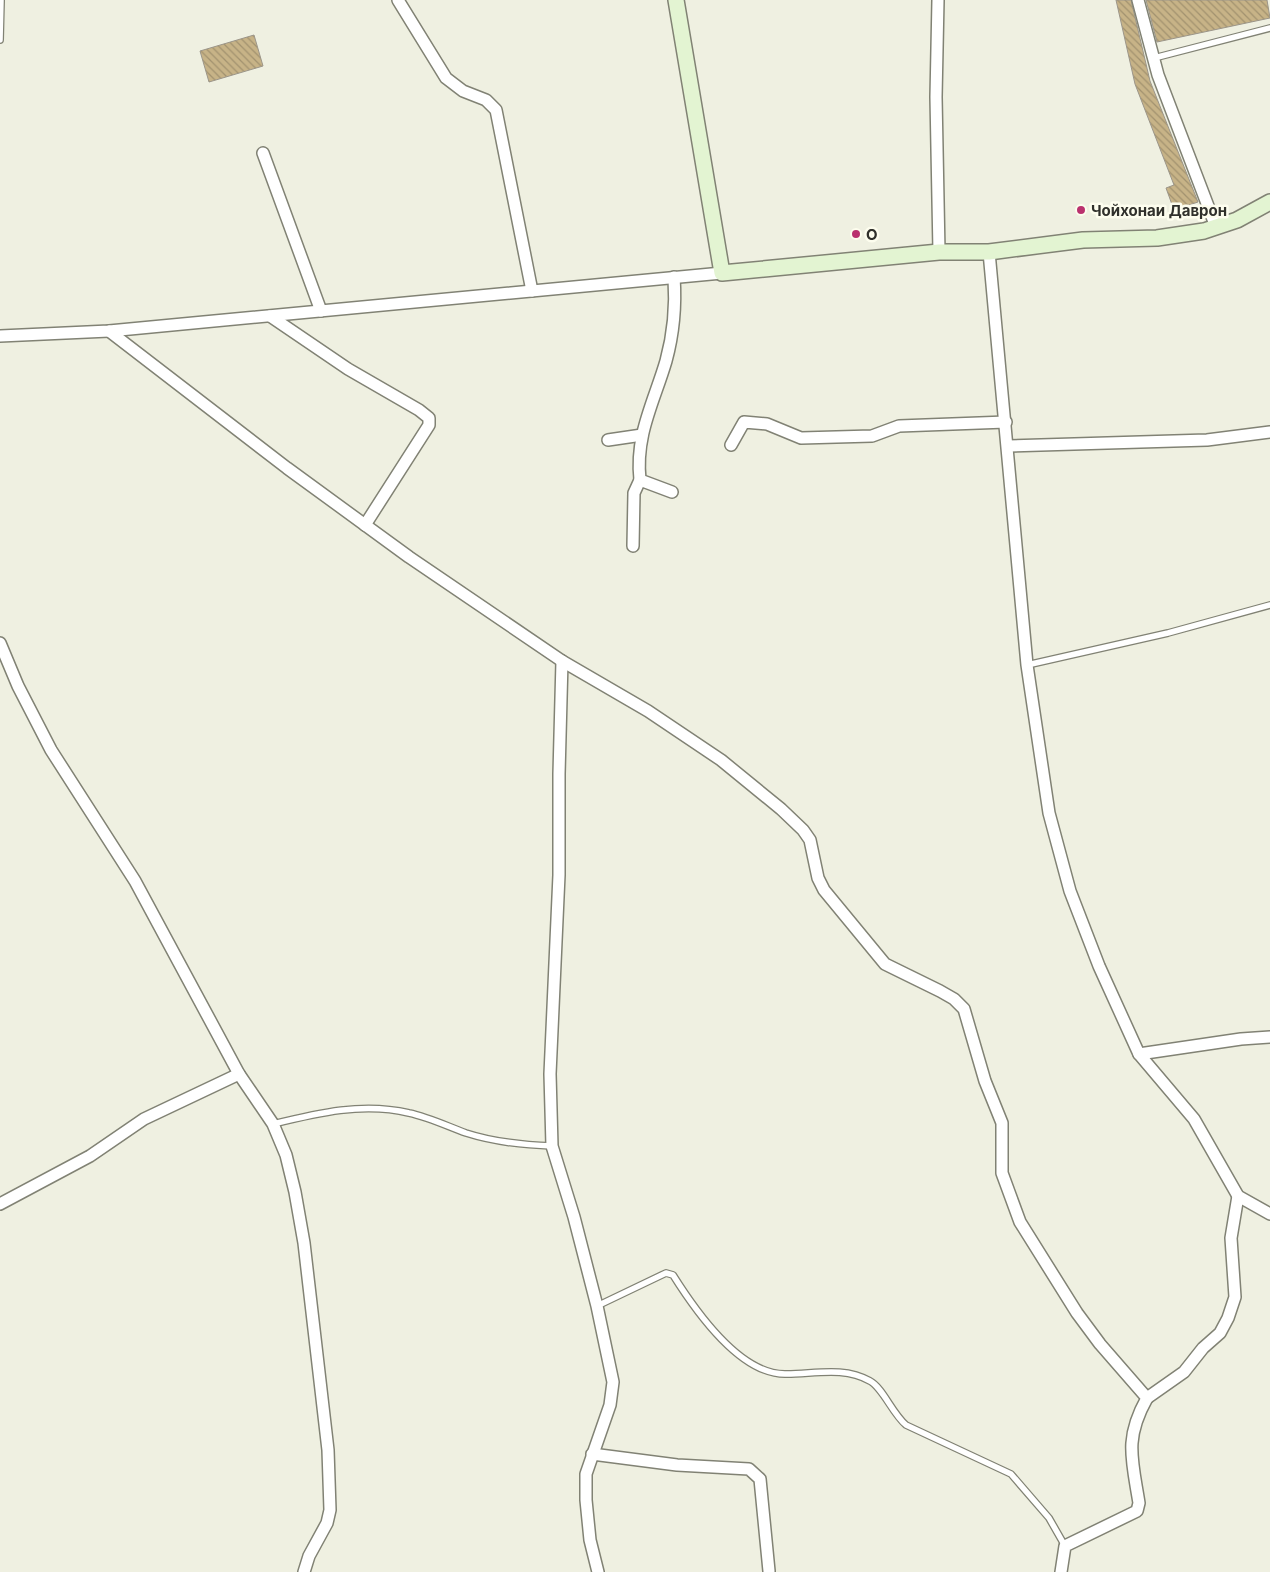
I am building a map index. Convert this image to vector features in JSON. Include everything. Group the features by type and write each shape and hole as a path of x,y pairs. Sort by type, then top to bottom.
{"main road":[{"path":"676,0 722,273 939,252 989,252 1083,240 1157,238 1204,231 1237,220 1270,202"}],"street":[{"path":"398,0 446,78 463,91 486,100 496,110 532,291"},
{"path":"938,0 936,97 939,252"},
{"path":"1138,0 1154,58 1216,227"},
{"path":"263,153 321,311"},
{"path":"989,252 1027,665 1049,813 1070,890 1099,966 1139,1054 1194,1118 1238,1196 1270,1214"},
{"path":"0,336 109,331 722,273"},
{"path":"633,546 634,493 640,480 638,462 645,417 666,362 672,338 676,310 674,277"},
{"path":"270,316 348,369 429,418 429,425 365,526"},
{"path":"109,331 365,526 562,661 648,711 721,760 782,809 803,830 810,840 818,878 824,890 885,964 947,995 964,1009 985,1081 1002,1123 1002,1173 1020,1222 1100,1344 1147,1398"},
{"path":"731,445 744,422 767,424 801,438 872,436 899,426 1006,422"},
{"path":"1008,446 1208,440 1270,432"},
{"path":"608,440 642,436"},
{"path":"640,480 672,492"},
{"path":"0,643 18,686 51,750 135,881 239,1074 274,1124 286,1155 304,1243 328,1450 328,1516 304,1572"},
{"path":"562,661 559,875 550,1074 552,1146 574,1218 597,1306 613,1382 610,1405 586,1474 586,1500 590,1540 598,1572"},
{"path":"1139,1054 1241,1039 1270,1037"},
{"path":"0,1204 90,1156 144,1119 239,1074"},
{"path":"1061,1572 1065,1546 1137,1511 1139,1503 1131,1444 1135,1419 1147,1398 1184,1372 1203,1348 1220,1334 1228,1318 1235,1297 1231,1238 1238,1196"},
{"path":"592,1454 677,1465 749,1469 760,1479 769,1571"}],"lane":[{"path":"0,40 1,0"},
{"path":"1154,58 1270,28"},
{"path":"1027,665 1168,633 1270,605"},
{"path":"274,1124 316,1113 379,1108 408,1113 492,1140 520,1145 552,1146"},
{"path":"597,1306 666,1273 672,1275 712,1330 735,1351 762,1370 772,1374 829,1371 859,1376 871,1381 897,1418 906,1425 1012,1474 1049,1518 1065,1546"}],"building":[{"path":"1116,0 1131,0 1150,81 1198,202 1174,210 1166,188 1174,185 1135,84"},
{"path":"1146,0 1267,0 1270,18 1157,42"},
{"path":"254,35 263,66 209,82 200,51"}],"place":[{"name":"Чойхонаи Даврон","path":"1081,210"},
{"name":"O","path":"856,234"}]}
